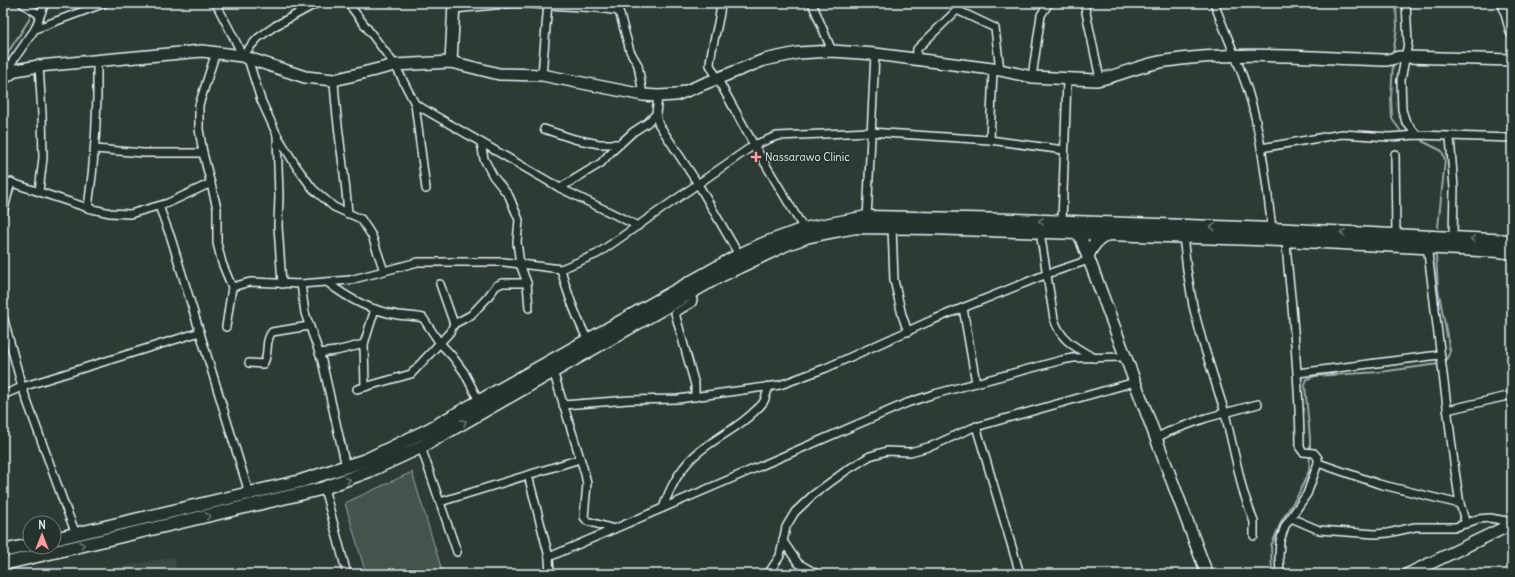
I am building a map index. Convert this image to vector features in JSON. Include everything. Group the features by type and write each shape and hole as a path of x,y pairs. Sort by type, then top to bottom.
{"main road":[{"path":"1504,3 1512,32"},
{"path":"451,62 454,6"},
{"path":"3,79 8,65 39,66 216,52 245,57 305,77 334,80 395,66 451,62 499,74 542,75 643,95 658,96 676,95 764,60 798,53 832,51 875,54 996,70 1032,77 1067,79 1100,79 1164,61 1234,55 1387,60 1402,57 1512,60"},
{"path":"62,537 253,506 324,488 369,472 421,447 743,264 806,237 856,227 867,222 892,227 1040,232 1079,228 1272,229 1396,235 1426,242 1453,238 1512,241"},
{"path":"3,564 146,524 249,493 320,476 366,460 428,430 738,255 804,229 867,222 1062,222 1106,235 1426,242 1512,253"},
{"path":"1079,228 1088,258 1207,574"},
{"path":"1088,258 1094,244 1098,239 1106,235"},
{"path":"1408,574 1512,523"},
{"path":"1422,574 1512,531"},
{"path":"3,551 22,547"}],"street":[{"path":"22,3 39,14"},
{"path":"8,65 35,29 39,14 45,3"},
{"path":"35,29 105,3"},
{"path":"216,3 221,16 245,57 261,100 277,135 313,189 334,207 361,219 372,236 384,271"},
{"path":"245,57 258,38 263,34 317,3"},
{"path":"348,3 395,66 415,104 426,189"},
{"path":"721,3 720,19 711,50 710,65 754,146 804,229"},
{"path":"812,3 832,51"},
{"path":"1032,77 1041,15 1049,3"},
{"path":"1084,3 1100,79"},
{"path":"1214,3 1248,91 1261,148 1272,229"},
{"path":"1406,3 1408,44 1402,57 1402,110 1406,122 1417,135"},
{"path":"542,75 548,4"},
{"path":"454,6 548,4 619,10 630,51 638,65 643,95"},
{"path":"916,60 917,49 957,10 995,28 996,70 990,140"},
{"path":"216,52 199,105 203,153 217,208 217,243 222,263 232,288 226,327"},
{"path":"867,222 870,132 875,54"},
{"path":"88,208 95,149 98,101 97,61"},
{"path":"39,66 42,114 42,158 39,191"},
{"path":"1062,222 1067,79"},
{"path":"334,80 348,214"},
{"path":"658,96 656,114 658,122 698,184 738,255"},
{"path":"415,104 560,188 638,226"},
{"path":"560,188 601,163 633,132 647,123 656,114"},
{"path":"544,129 574,139 599,144 620,144"},
{"path":"232,288 250,282 301,284 350,280 418,262 504,262 561,269 597,254 754,146 777,136 870,132 990,140 1064,150"},
{"path":"1261,148 1342,134 1389,137 1417,135 1512,138"},
{"path":"277,135 279,196 278,226 282,284"},
{"path":"1450,137 1454,188 1453,238"},
{"path":"482,143 484,159 493,176 509,196 519,220 518,242 520,264 527,283 529,308"},
{"path":"95,149 143,152 203,153"},
{"path":"1395,154 1396,235"},
{"path":"3,180 88,208 110,213 130,214 168,203 211,183"},
{"path":"3,213 12,182"},
{"path":"159,206 171,238 253,506"},
{"path":"892,227 894,280 902,315 908,332"},
{"path":"1040,232 1054,319 1057,328 1062,336 1072,345 1095,358"},
{"path":"1183,236 1193,306 1202,340 1217,383 1243,491 1251,509 1254,522 1254,536"},
{"path":"1280,574 1280,541 1285,526 1292,518 1306,494 1318,462 1318,458 1310,452 1303,452 1300,448 1298,373 1286,240"},
{"path":"1426,242 1460,504 1466,524"},
{"path":"563,405 629,400 678,399 769,387 793,382 963,308 1088,258"},
{"path":"561,269 565,288 574,313 587,339"},
{"path":"327,282 356,301 375,309 397,315 423,318 464,372 479,401"},
{"path":"375,309 364,344 361,388 411,374 450,332 454,324 471,315 496,286 502,283 527,283"},
{"path":"301,284 305,313 319,354 339,430 346,467"},
{"path":"440,284 454,324"},
{"path":"690,294 693,300 692,303 675,313 695,385 695,397"},
{"path":"963,308 976,383"},
{"path":"3,316 22,387 76,534"},
{"path":"249,363 263,364 265,362 269,336 272,332 310,326"},
{"path":"3,395 22,387 200,332"},
{"path":"319,354 364,344"},
{"path":"549,557 907,403 1062,360 1073,358 1125,357"},
{"path":"1298,373 1440,358"},
{"path":"553,371 587,484 584,517 587,521 614,529"},
{"path":"766,574 770,571 780,556 786,526 795,512 830,482 870,456 887,451 910,452 932,446 976,426 1135,382"},
{"path":"663,508 668,492 692,458 713,441 736,428 750,416 764,402 769,387"},
{"path":"1447,410 1512,395"},
{"path":"1156,438 1192,423 1258,404"},
{"path":"976,426 1020,574"},
{"path":"421,447 457,552"},
{"path":"440,502 580,459"},
{"path":"1318,462 1379,484 1460,504"},
{"path":"528,475 549,557 550,574"},
{"path":"324,488 347,574"},
{"path":"1292,518 1319,530 1375,534 1388,533 1415,527 1456,527 1478,519 1490,518 1512,523"},
{"path":"783,541 798,563 817,574"}],"shaded area":[{"path":"412,472 443,574 366,574 345,503"},
{"path":"174,557 178,574 82,574"}],"waterway":[{"path":"3,60 29,20 35,3"},
{"path":"1393,55 1397,27 1396,3"},
{"path":"1393,62 1391,98 1392,119 1400,130"},
{"path":"1422,141 1442,151 1445,160 1438,227"},
{"path":"1436,256 1438,289 1450,351 1446,361 1443,362"},
{"path":"1310,450 1305,385 1307,379 1315,376 1380,372 1439,364"},
{"path":"1272,574 1271,546 1282,520 1298,495 1309,471 1310,455"}],"place":[{"name":"Nassarawo Clinic","path":"756,157"}]}
